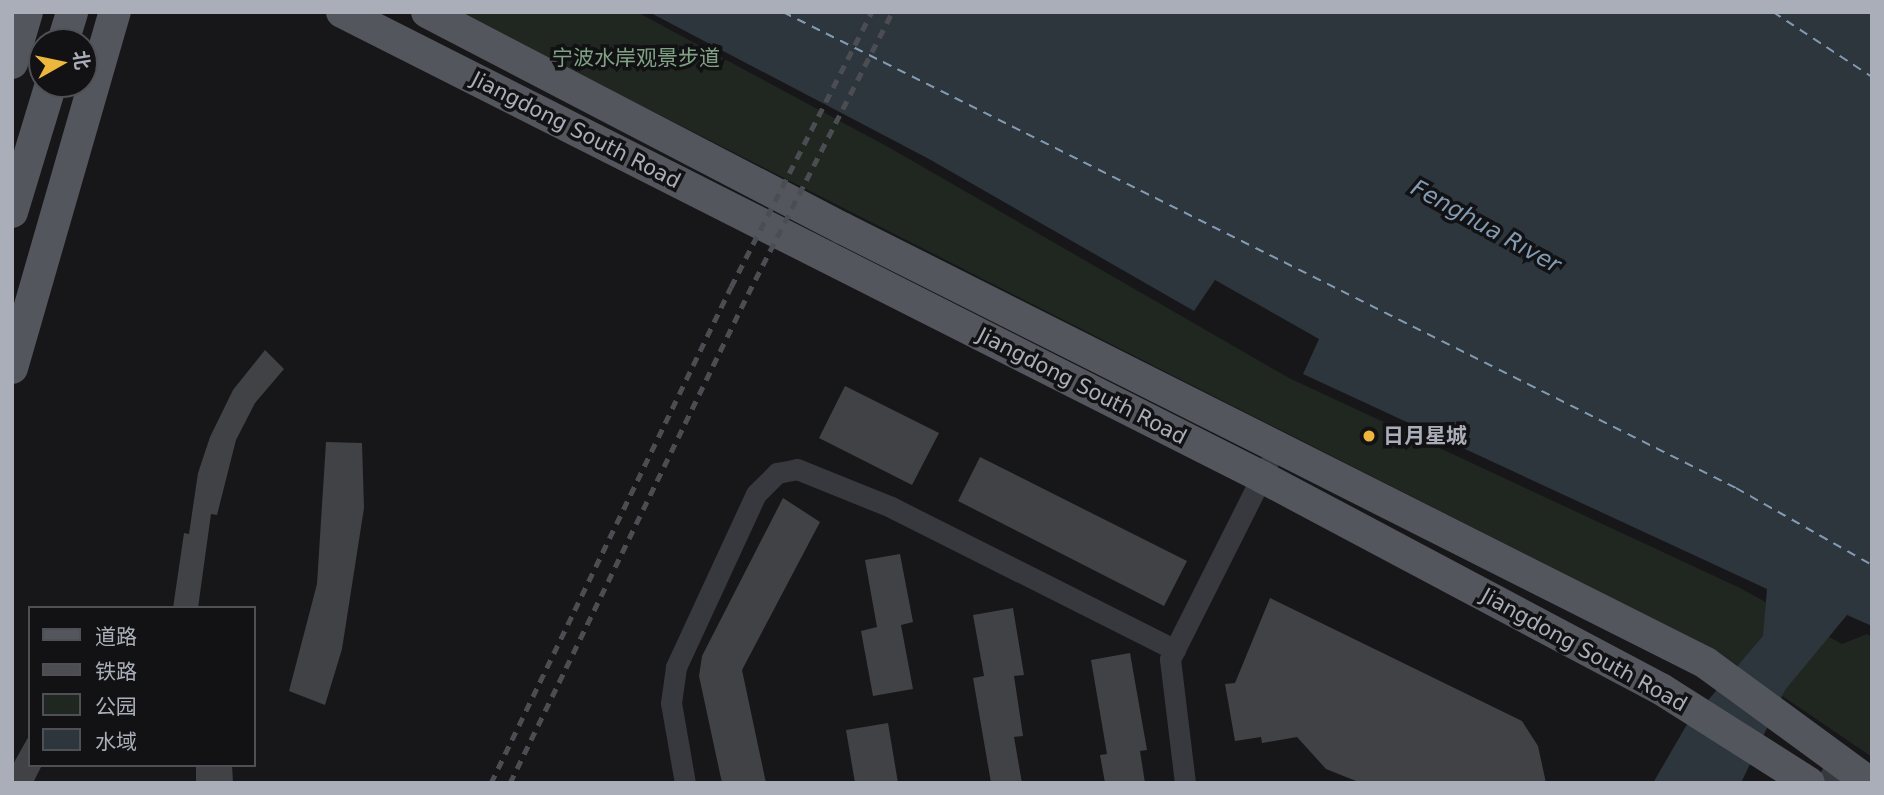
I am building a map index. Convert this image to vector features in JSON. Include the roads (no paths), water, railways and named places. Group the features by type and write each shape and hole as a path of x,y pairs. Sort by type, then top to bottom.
{"main road":[{"path":"12,63 27,12"},
{"path":"12,368 115,12"},
{"name":"Jiangdong South Road","path":"342,12 1262,477 1661,689 1798,775"},
{"name":"Jiangdong South Road","path":"427,12 842,229 1277,445 1706,663 1811,739 1832,772 1870,783"},
{"path":"12,212 47,98"}],"street":[{"path":"1185,783 1170,659 1277,445"},
{"path":"685,783 671,703 676,667 756,494 777,473 797,468 891,507 1175,650"}],"water":[{"name":"Fenghua Rıver","path":"649,12 1872,12 1872,626 1847,615 1785,690 1741,783 1653,783 1686,726 1763,636 1767,589 1303,374 1319,339 1215,280 1194,311 929,159"}],"railway":[{"path":"491,783 731,287 872,12"},
{"path":"510,783 748,294 892,12"}],"place":[{"name":"日月星城","path":"1369,436"}],"park label":[{"name":"宁波水岸观景步道","path":"636,58"}]}
